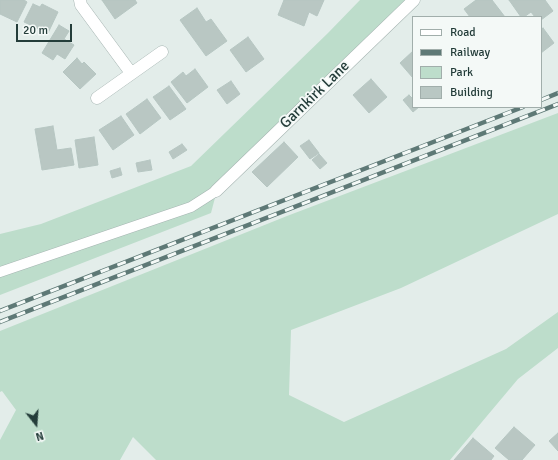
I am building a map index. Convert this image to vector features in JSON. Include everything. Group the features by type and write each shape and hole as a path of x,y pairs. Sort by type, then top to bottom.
{"street":[{"path":"80,0 81,5 132,73"},
{"name":"Garnkirk Lane","path":"216,191 414,0"},
{"path":"97,98 162,52"}],"lane":[{"path":"0,272 191,207 216,191"}],"green space":[{"path":"360,0 406,0 216,194 211,213 0,295 0,234 41,224 191,166"},
{"path":"558,113 558,214 401,288 291,330 289,395 344,422 506,349 558,312 558,348 518,379 450,460 156,460 133,437 120,460 0,460 0,440 16,410 2,391 0,392 0,331 287,216"}],"building":[{"path":"0,0 24,0 27,2 17,22 0,14"},
{"path":"102,0 135,0 137,3 115,19"},
{"path":"284,0 324,0 317,16 309,12 304,26 278,15"},
{"path":"476,0 492,0 504,16 469,16 464,9"},
{"path":"509,0 545,0 553,11 542,19 542,16 534,16 531,12 525,16 520,16"},
{"path":"33,4 40,7 42,4 58,12 48,33 24,22"},
{"path":"197,8 206,22 211,19 227,41 206,56 180,20"},
{"path":"59,25 69,31 64,39 74,45 65,59 57,54 53,60 42,53"},
{"path":"543,28 554,43 542,52"},
{"path":"248,37 264,59 246,72 230,50"},
{"path":"412,52 412,77 400,63"},
{"path":"77,58 82,64 84,62 96,74 80,89 63,72"},
{"path":"195,69 208,87 187,103 171,82 183,72 186,76"},
{"path":"371,79 387,97 369,113 353,95"},
{"path":"231,81 240,94 227,104 217,90"},
{"path":"169,86 186,109 170,120 153,97"},
{"path":"409,95 412,98 412,108 418,108 413,112 403,100"},
{"path":"147,99 161,118 140,134 126,114"},
{"path":"121,116 134,135 113,150 99,130"},
{"path":"53,126 57,150 71,148 74,165 42,170 35,129"},
{"path":"94,137 98,165 79,168 75,140"},
{"path":"309,140 319,153 310,159 300,146"},
{"path":"284,142 298,157 267,187 252,172"},
{"path":"182,144 187,150 173,159 169,152"},
{"path":"319,154 327,163 320,169 312,160"},
{"path":"150,160 152,170 138,172 136,163"},
{"path":"120,168 122,175 112,178 110,171"},
{"path":"514,427 535,445 522,460 509,460 495,448"},
{"path":"558,433 558,451 549,441"},
{"path":"473,438 494,456 491,460 454,460"}],"railway":[{"path":"542,100 558,93"},
{"path":"0,322 558,104"},
{"path":"0,311 520,108"}]}
